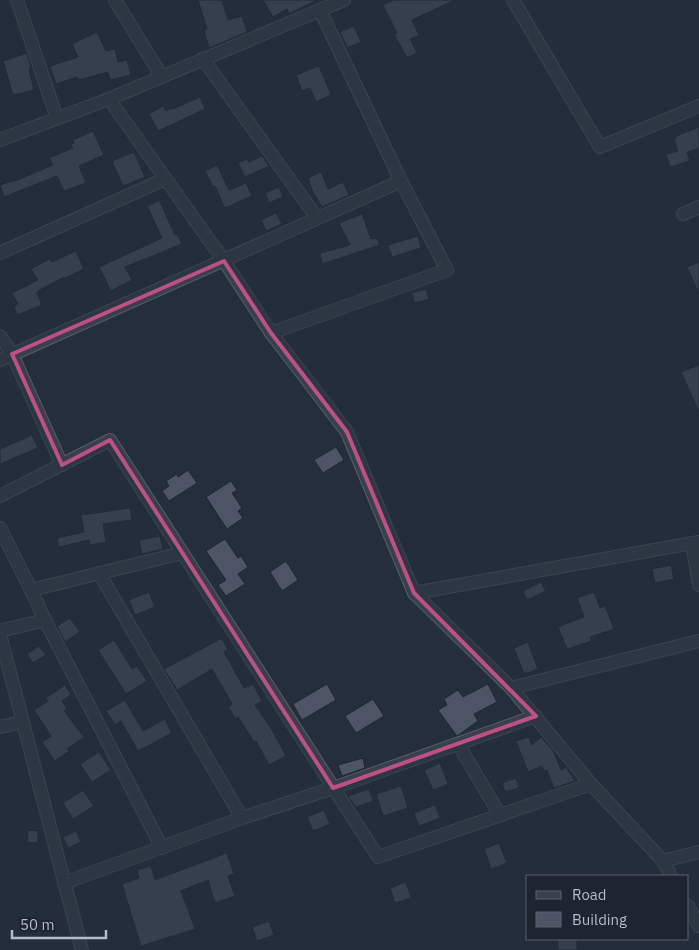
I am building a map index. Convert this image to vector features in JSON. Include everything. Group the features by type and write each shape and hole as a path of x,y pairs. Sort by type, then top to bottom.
{"street":[{"path":"17,0 57,118"},
{"path":"115,0 162,77"},
{"path":"514,0 600,147 699,106"},
{"path":"0,140 109,99 335,2"},
{"path":"271,334 447,270 401,180 320,10"},
{"path":"203,59 317,218"},
{"path":"109,99 224,261 271,334 347,432 414,593 511,688 592,784 663,860 670,875"},
{"path":"0,253 165,179"},
{"path":"6,357 224,261 401,180"},
{"path":"683,214 699,207"},
{"path":"0,336 6,357 62,465"},
{"path":"0,496 110,440 378,857 592,784"},
{"path":"0,528 162,848"},
{"path":"414,593 696,542 699,585"},
{"path":"32,590 182,553"},
{"path":"99,573 242,818"},
{"path":"45,620 0,632 82,950"},
{"path":"511,688 699,640"},
{"path":"64,884 242,818 536,716"},
{"path":"0,727 22,722"},
{"path":"458,744 500,815"},
{"path":"663,860 699,852"},
{"path":"689,908 699,926"}],"highlighted area":[{"path":"224,261 271,333 347,432 414,593 536,716 333,788 110,440 62,465 12,354"}],"building":[{"path":"198,0 222,0 228,20 242,16 247,32 209,48 204,30 207,29"},
{"path":"263,0 317,0 289,14 287,9 273,17"},
{"path":"393,0 455,0 412,20 419,35 410,39 417,53 407,58 394,34 397,33 383,5"},
{"path":"354,26 361,42 347,48 340,32"},
{"path":"97,32 106,51 115,49 118,62 127,60 131,75 110,80 108,72 78,80 77,77 56,84 50,66 78,57 72,44"},
{"path":"27,53 34,90 13,95 3,61"},
{"path":"319,66 331,95 316,102 310,88 302,91 296,75"},
{"path":"200,97 205,109 158,131 149,114 163,106 166,111"},
{"path":"699,127 699,148 687,152 690,161 670,167 666,154 678,151 674,139 677,138 676,136"},
{"path":"93,131 104,155 79,166 86,183 64,191 57,176 4,197 0,185 15,181 53,165 49,158 73,148 71,144 74,143 73,140"},
{"path":"134,152 145,177 123,186 112,161"},
{"path":"262,156 269,166 245,177 238,163 247,159 249,162"},
{"path":"217,165 229,190 246,183 252,196 225,208 215,186 213,187 205,171"},
{"path":"321,172 328,189 343,182 349,195 322,207 312,190 308,178"},
{"path":"279,187 283,197 269,203 265,193"},
{"path":"159,200 175,235 177,234 182,244 125,267 132,280 111,291 99,267 162,238 147,206"},
{"path":"276,213 282,224 266,231 261,220"},
{"path":"362,214 371,239 377,238 380,245 322,264 320,253 350,245 339,223"},
{"path":"418,236 421,248 392,257 388,245"},
{"path":"76,251 84,269 38,291 37,293 42,305 17,315 14,306 18,304 12,293 38,280 31,269 49,259 52,262"},
{"path":"699,262 699,294 687,267"},
{"path":"426,289 429,299 414,303 412,293"},
{"path":"699,365 699,412 681,372"},
{"path":"32,435 38,448 0,464 0,449"},
{"path":"336,447 344,460 323,473 314,460"},
{"path":"188,470 197,483 169,501 162,491 169,486 166,481 177,474 178,477"},
{"path":"231,481 237,490 232,493 242,508 238,511 243,518 227,529 206,497"},
{"path":"130,508 132,520 103,524 106,542 90,545 89,540 59,547 57,538 84,532 81,515"},
{"path":"160,536 163,549 142,554 139,540"},
{"path":"225,539 238,558 241,556 248,567 238,574 245,584 226,596 218,585 226,580 206,551"},
{"path":"286,561 298,580 282,591 270,572"},
{"path":"671,565 674,579 655,583 652,569"},
{"path":"541,582 546,591 527,600 523,591"},
{"path":"149,592 155,607 135,615 129,600"},
{"path":"594,592 600,608 605,606 614,629 590,637 592,641 567,649 558,627 584,617 577,598"},
{"path":"70,618 80,632 65,642 57,626"},
{"path":"222,638 228,650 224,652 244,688 253,684 262,701 255,705 272,730 286,756 269,765 256,741 254,742 238,717 236,719 228,707 232,704 212,669 177,690 164,669"},
{"path":"114,640 132,669 137,666 147,681 126,694 98,650"},
{"path":"528,642 538,669 524,674 514,648"},
{"path":"39,646 46,655 33,663 27,654"},
{"path":"327,684 336,700 302,720 293,704"},
{"path":"488,684 497,702 474,714 478,721 457,736 438,710 447,705 444,699 458,690 463,697"},
{"path":"65,685 71,694 62,701 67,709 64,711 84,737 67,749 69,751 55,761 42,742 51,736 34,710 48,701 46,698"},
{"path":"373,699 384,716 356,733 345,716"},
{"path":"125,700 143,731 165,719 172,733 138,751 121,721 115,725 106,711"},
{"path":"529,737 532,745 541,737 554,752 561,770 566,767 575,781 554,788 547,770 544,771 542,766 528,772 516,741"},
{"path":"99,752 111,770 92,782 80,764"},
{"path":"363,758 365,768 342,776 338,765"},
{"path":"440,763 448,784 433,790 424,770"},
{"path":"516,778 519,788 505,792 502,783"},
{"path":"401,786 408,808 383,816 376,794"},
{"path":"369,789 373,801 356,807 348,796"},
{"path":"83,790 94,806 73,819 63,803"},
{"path":"435,805 440,818 419,826 414,813"},
{"path":"324,810 330,824 313,831 307,817"},
{"path":"28,830 38,831 38,843 27,842"},
{"path":"76,831 81,842 68,848 63,837"},
{"path":"499,843 507,863 491,869 484,849"},
{"path":"227,853 234,874 228,876 235,896 215,903 208,880 181,891 195,929 141,946 122,884 139,878 137,870 151,866 155,880"},
{"path":"406,882 411,898 395,903 390,888"},
{"path":"269,921 274,935 257,941 252,927"},
{"path":"558,940 577,940 577,950 558,950"}]}
